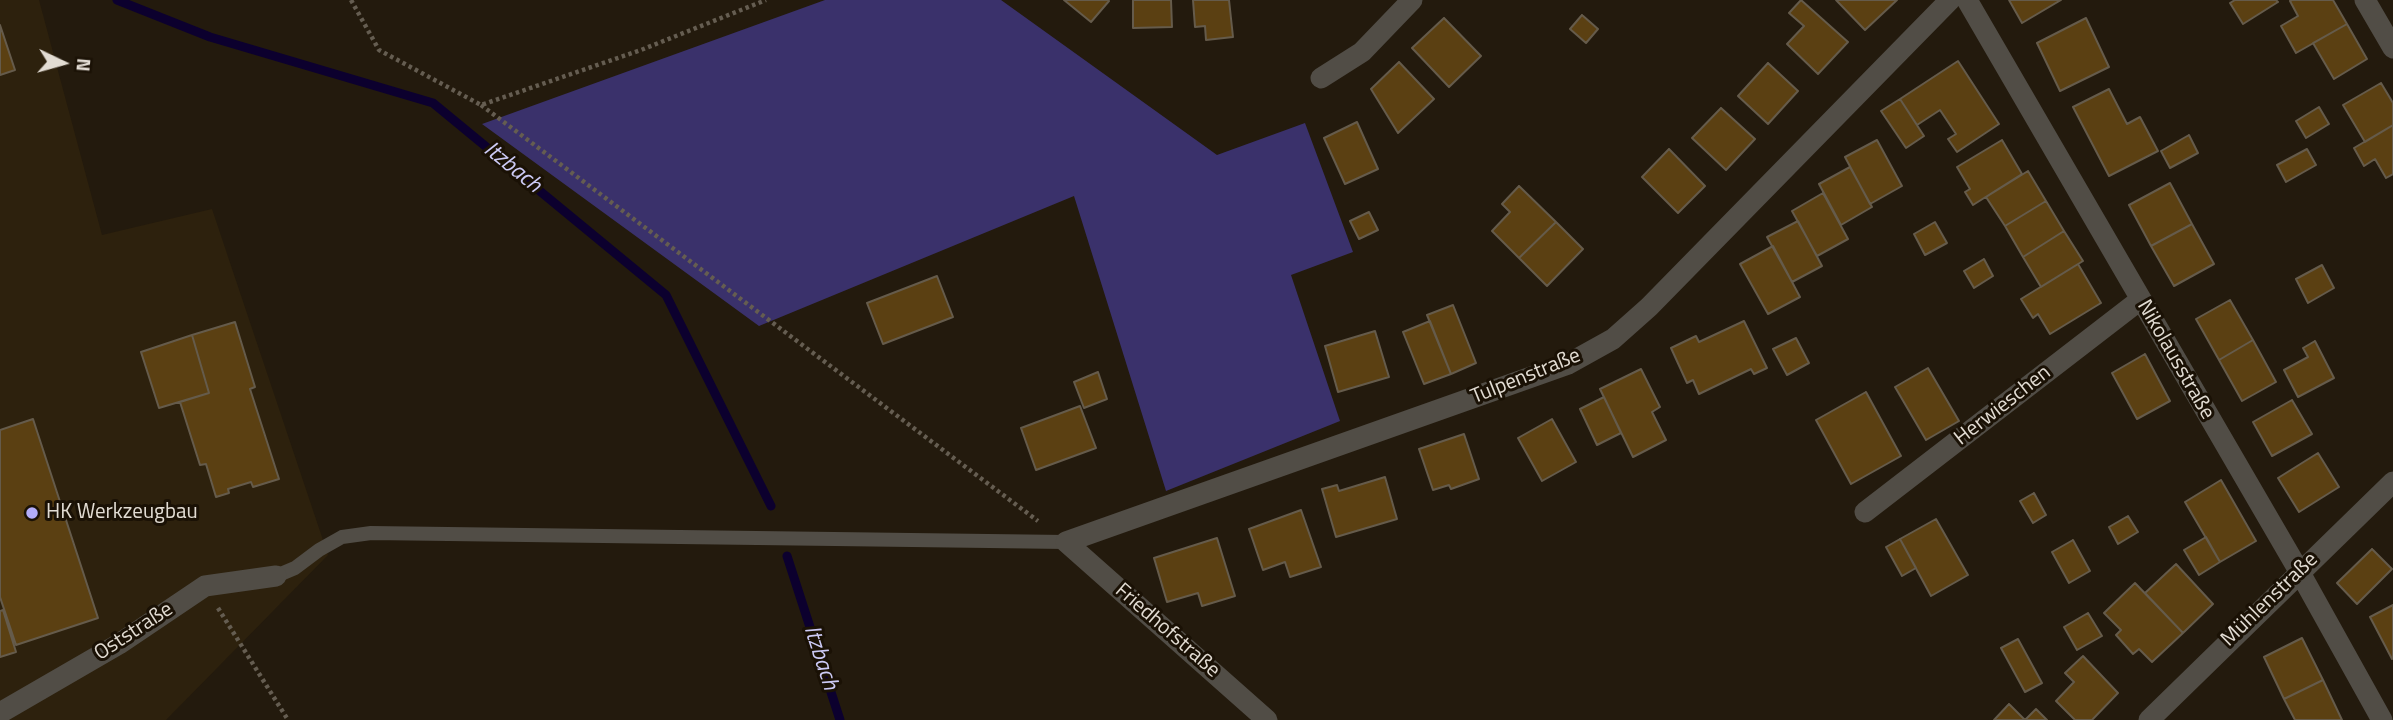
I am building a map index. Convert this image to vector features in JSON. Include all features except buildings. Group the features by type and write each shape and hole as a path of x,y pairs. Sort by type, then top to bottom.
{"street":[{"path":"1321,78 1362,52 1412,0"},
{"name":"Tulpenstraße","path":"1066,542 1568,364 1613,339 1649,307 1950,0"},
{"name":"Nikolausstraße","path":"1967,0 2299,571 2382,720"},
{"path":"2365,0 2393,48"},
{"name":"Herwieschen","path":"1865,512 2140,300"},
{"name":"Mühlenstraße","path":"2149,720 2393,482"},
{"name":"Friedhofstraße","path":"1066,542 1267,720"},
{"name":"Oststraße","path":"0,713 119,644 205,586 276,576"}],"lane":[{"path":"276,576 295,568 342,537 371,533 1066,542"}],"path":[{"path":"351,0 379,50 481,105 1066,542"},
{"path":"481,105 641,50 766,0"},
{"path":"205,586 288,720"}],"shaded area":[{"path":"0,0 39,0 102,235 212,209 328,555 166,720 0,720"},
{"path":"825,0 1001,0 1217,155 1305,123 1353,252 1291,275 1340,421 1166,491 1074,196 759,326 482,124"}],"waterway":[{"name":"Itzbach","path":"117,0 210,37 433,103 666,295 771,506"},
{"name":"Itzbach","path":"787,556 840,720"}],"place":[{"name":"HK Werkzeugbau","path":"32,513"}]}
